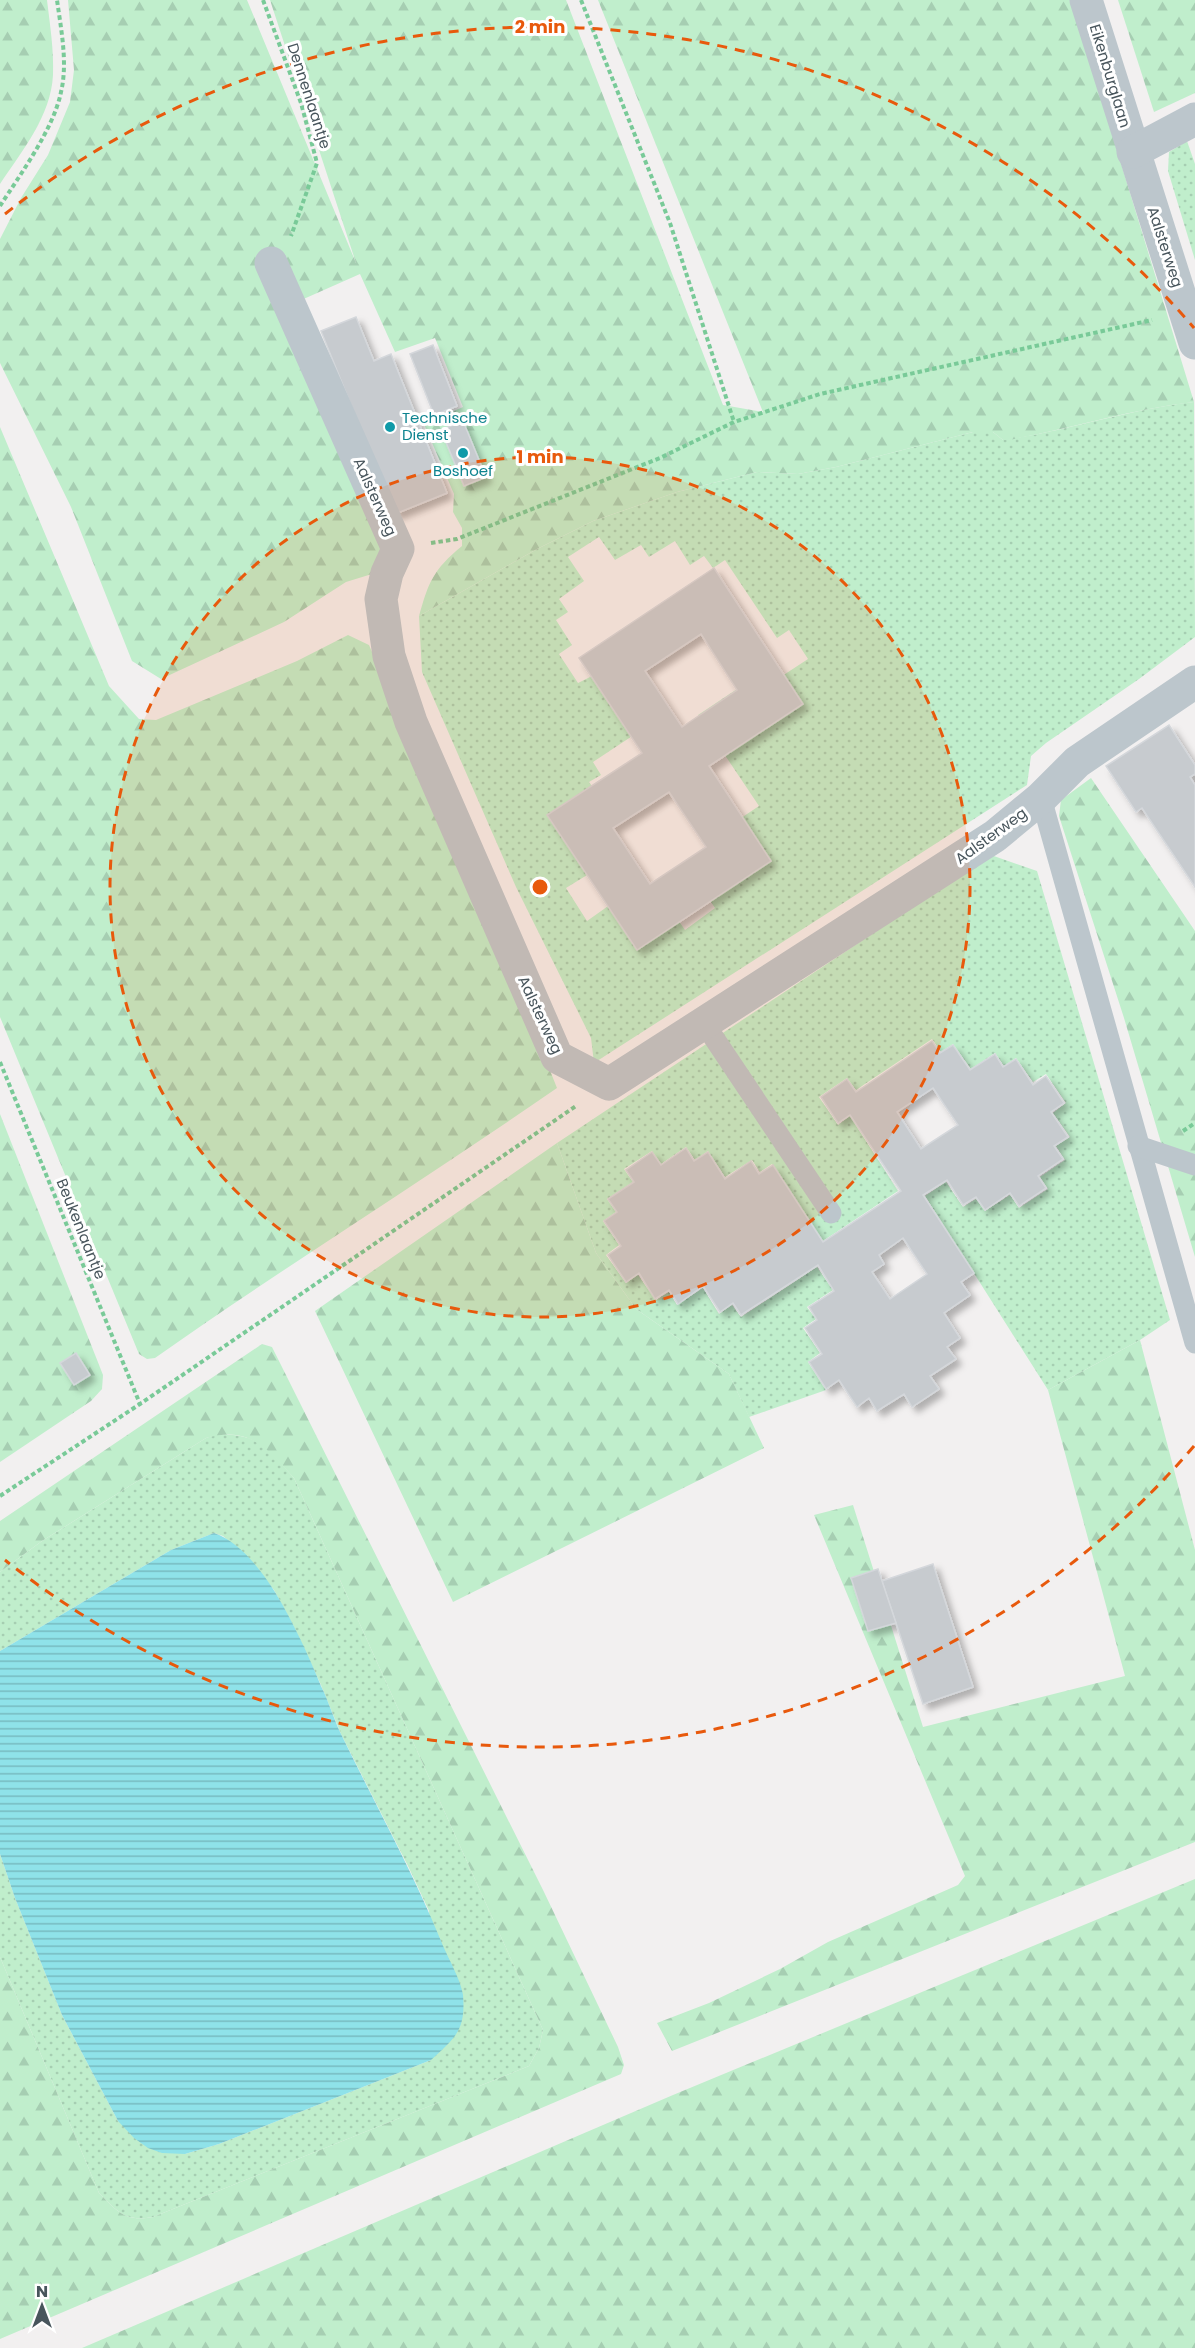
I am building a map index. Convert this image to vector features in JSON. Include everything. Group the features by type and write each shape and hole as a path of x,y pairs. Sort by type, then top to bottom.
{"street":[{"name":"Eikenburglaan","path":"1086,0 1133,152"},
{"path":"1133,152 1195,119"},
{"name":"Aalsterweg","path":"1133,152 1191,328"},
{"name":"Aalsterweg","path":"271,263 398,549 387,573 381,599 390,656 411,722 557,1057 609,1084 995,837 1041,798 1077,762 1195,682"}],"lane":[{"path":"1041,798 1195,1343"},
{"path":"705,1023 831,1213"},
{"path":"1138,1146 1195,1165"}],"path":[{"path":"0,206 45,132 61,92 63,52 57,0"},
{"name":"Dennenlaantje","path":"263,0 301,103 317,163 294,232 271,263"},
{"path":"581,0 670,223 734,422"},
{"path":"398,549 457,539 660,458 734,422 820,394 1025,347 1191,328"},
{"name":"Beukenlaantje","path":"0,1062 140,1404"},
{"path":"0,1496 140,1404 609,1084"}],"green space":[{"path":"0,0 47,0 52,38 53,75 47,105 41,119 0,184"},
{"path":"68,0 247,0 356,263 270,0 566,0 723,405 763,412 598,0 1071,0 1194,402 1147,409 1008,440 1003,440 993,432 973,432 836,467 798,474 757,472 677,492 593,521 537,549 419,616 433,577 444,562 462,546 462,528 453,512 454,494 424,424 463,407 435,338 395,352 360,274 281,309 381,549 372,574 346,582 284,622 161,679 132,661 71,507 0,363 0,239 21,198 48,155 70,102 74,70"},
{"path":"1118,0 1195,0 1195,93 1154,112"},
{"path":"1187,141 1195,164 1195,260 1168,171 1169,152"},
{"path":"1194,402 1195,637 1031,756 1027,785 594,1063 591,1038 516,887 422,672 419,616 537,549 593,521 677,492 757,472 798,474 836,467 973,432 993,432 1003,440","holes":["599,537 615,560 641,545 649,557 675,541 690,565 704,556 713,568 725,560 777,638 789,630 808,659 779,678 770,667 698,715 759,806 720,832 707,896 715,908 685,930 676,917 611,904 587,921 566,888 592,872 598,795 589,782 601,775 593,762 670,711 621,693 608,702 592,676 578,683 559,654 572,645 556,620 568,612 559,599 584,581 568,557"]},
{"path":"0,427 109,686 139,719 156,720 297,661 348,635 369,645 510,970 557,1088 155,1358 147,1359 139,1354 0,1017"},
{"path":"1091,778 1195,931 1195,1257 1124,1018 1059,816 1061,800"},
{"path":"991,855 1037,871 1170,1320 1140,1340 1048,1390 925,1196 946,1182 963,1207 976,1199 985,1211 1010,1195 1019,1208 1048,1189 1040,1177 1065,1160 1056,1146 1070,1137 1053,1113 1066,1103 1046,1074 1033,1082 1016,1058 1004,1066 995,1053 971,1069 953,1044 941,1052 932,1039 856,1090 847,1078 819,1097 838,1125 850,1116 898,1191 823,1241 772,1164 760,1172 752,1160 725,1177 708,1151 695,1160 686,1147 661,1164 652,1151 624,1169 633,1182 607,1199 616,1212 603,1221 619,1245 606,1255 626,1283 638,1275 656,1300 669,1292 677,1305 703,1288 719,1314 732,1305 741,1317 817,1267 833,1290 807,1307 816,1319 803,1328 820,1353 808,1362 826,1390 749,1417 729,1374 636,1309 596,1253 557,1143"},
{"path":"0,1114 103,1375 102,1389 91,1401 0,1462"},
{"path":"557,1143 596,1253 636,1309 729,1374 764,1448 453,1602 315,1311"},
{"path":"1140,1340 1195,1550 1195,1842 672,2051 657,2023 709,2003 780,1969 828,1942 958,1885 965,1876 814,1515 853,1505 923,1727 1125,1676 1048,1390"},
{"path":"262,1344 272,1347 544,1892 618,2047 624,2065 621,2074 0,2339 0,1957 99,2193 117,2210 129,2217 153,2217 529,2066 539,2048 543,2030 294,1478 266,1449 246,1437 221,1435 206,1438 42,1541 0,1572 0,1521"},
{"path":"218,1434 254,1440 270,1451 294,1478 543,2030 539,2048 529,2066 153,2217 135,2218 117,2210 99,2193 0,1957 0,1854 15,1898 62,2015 118,2121 185,2154 219,2144 431,2060 429,1911 341,1734 293,1625 274,1590 251,1561 223,1536 214,1533 171,1550 0,1651 0,1572 42,1541 206,1438"},
{"path":"1195,1879 1195,2348 82,2348 673,2095"}],"water":[{"path":"214,1533 232,1542 249,1557 275,1592 300,1638 342,1736 406,1863 460,1982 463,1995 463,2017 452,2039 431,2060 219,2144 185,2154 162,2153 148,2148 134,2138 118,2121 62,2015 15,1898 0,1854 0,1651 171,1550"}],"building":[{"name":"Technische Dienst","path":"356,317 374,361 391,354 447,493 395,514 321,331"},
{"path":"433,345 457,406 434,415 410,354"},
{"name":"Boshoef","path":"463,421 486,477 464,486 441,430"},
{"path":"714,568 803,704 709,766 771,861 637,950 547,815 642,753 579,658","holes":["701,634 737,690 682,727 645,671","669,792 706,847 650,884 613,828"]},
{"path":"1169,725 1195,765 1195,774 1190,777 1195,785 1195,887 1142,808 1136,812 1106,766"},
{"path":"932,1041 940,1053 953,1045 970,1070 995,1054 1003,1067 1016,1059 1033,1085 1046,1076 1064,1103 1051,1112 1068,1137 1054,1146 1063,1159 1038,1176 1046,1188 1019,1206 1010,1193 985,1210 976,1197 963,1205 947,1180 923,1195 974,1273 961,1282 970,1295 944,1313 960,1338 947,1347 956,1359 930,1376 939,1389 912,1407 904,1394 877,1411 869,1398 857,1407 839,1380 826,1389 809,1362 822,1354 805,1328 817,1320 809,1307 834,1291 818,1265 741,1315 733,1303 720,1312 703,1286 678,1304 669,1290 655,1299 639,1273 626,1282 608,1255 621,1246 604,1221 617,1212 608,1199 634,1182 626,1170 652,1152 661,1165 686,1148 694,1161 708,1152 725,1179 751,1161 759,1174 773,1165 823,1242 901,1191 850,1115 838,1123 821,1097 847,1079 856,1092","holes":["933,1088 958,1125 921,1149 897,1112","903,1238 927,1274 890,1299 872,1272 884,1264 879,1255"]},
{"path":"76,1353 90,1375 74,1385 60,1363"},
{"path":"933,1564 973,1687 923,1704 882,1581"},
{"path":"878,1569 896,1623 868,1631 851,1578"}],"place":[{"name":"Technische Dienst","path":"390,427"},
{"name":"Boshoef","path":"463,453"}]}
